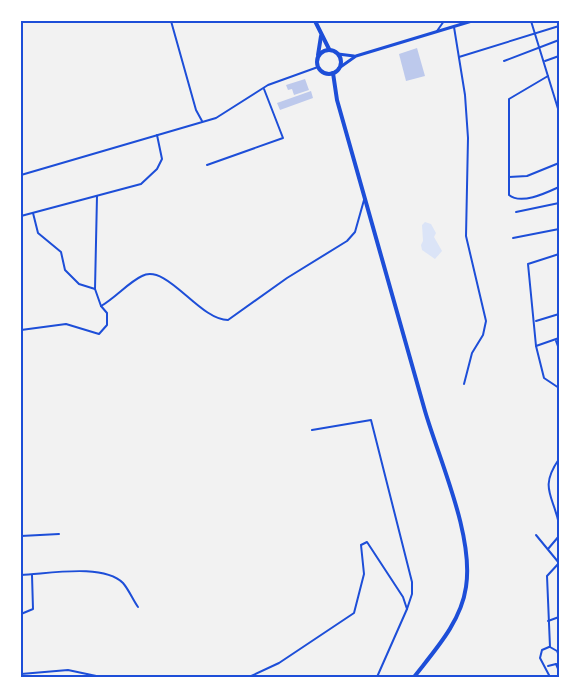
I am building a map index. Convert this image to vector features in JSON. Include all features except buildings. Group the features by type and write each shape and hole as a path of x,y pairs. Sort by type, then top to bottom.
{"main road":[{"path":"315,21 330,50 338,54 339,68 333,73 326,73"},
{"path":"321,35 318,67 326,73 334,87"},
{"path":"318,56 330,50"},
{"path":"333,73 334,87 431,431 460,520 467,564 467,586 460,611 414,677"}],"street":[{"path":"171,21 196,110 202,121"},
{"path":"437,32 444,21"},
{"path":"339,68 356,57 472,21"},
{"path":"531,21 559,112"},
{"path":"459,57 559,26"},
{"path":"454,27 469,161 466,236 486,321 483,335 472,353 464,384"},
{"path":"504,60 559,39"},
{"path":"338,54 356,57"},
{"path":"544,61 559,56"},
{"path":"21,175 216,118 286,77 318,67"},
{"path":"548,76 509,99 510,197 517,199 545,194 559,188"},
{"path":"207,165 283,138 264,89"},
{"path":"21,216 141,184 148,179 162,159 157,135"},
{"path":"509,177 527,176 559,163"},
{"path":"21,330 66,324 99,334 107,326 107,313 101,306 95,289 97,196"},
{"path":"101,306 118,296 141,276 150,273 165,279 216,320 228,320 287,278 347,241 355,232 365,198"},
{"path":"516,212 559,204"},
{"path":"33,213 38,233 61,252 65,270 79,284 95,289"},
{"path":"513,238 559,229"},
{"path":"559,254 528,262 536,346 544,378 559,388"},
{"path":"535,322 559,314"},
{"path":"536,346 557,339 559,349"},
{"path":"312,430 371,420 412,582 412,594 407,609 377,677"},
{"path":"559,459 550,475 547,489 559,524"},
{"path":"21,536 59,534"},
{"path":"536,535 559,563 547,573 550,647 558,653 556,664 559,671"},
{"path":"548,549 559,536"},
{"path":"249,677 279,663 354,613 364,574 360,549 363,542 371,545 403,597 407,609"},
{"path":"21,575 83,571 106,575 122,582 138,608"},
{"path":"21,614 33,609 32,575"},
{"path":"548,621 559,617"},
{"path":"550,647 542,650 540,655 550,677"},
{"path":"545,666 556,664"},
{"path":"21,674 68,670 101,677"}],"shaded area":[{"path":"425,222 431,224 436,233 434,237 442,251 435,259 422,250 422,225"}]}
